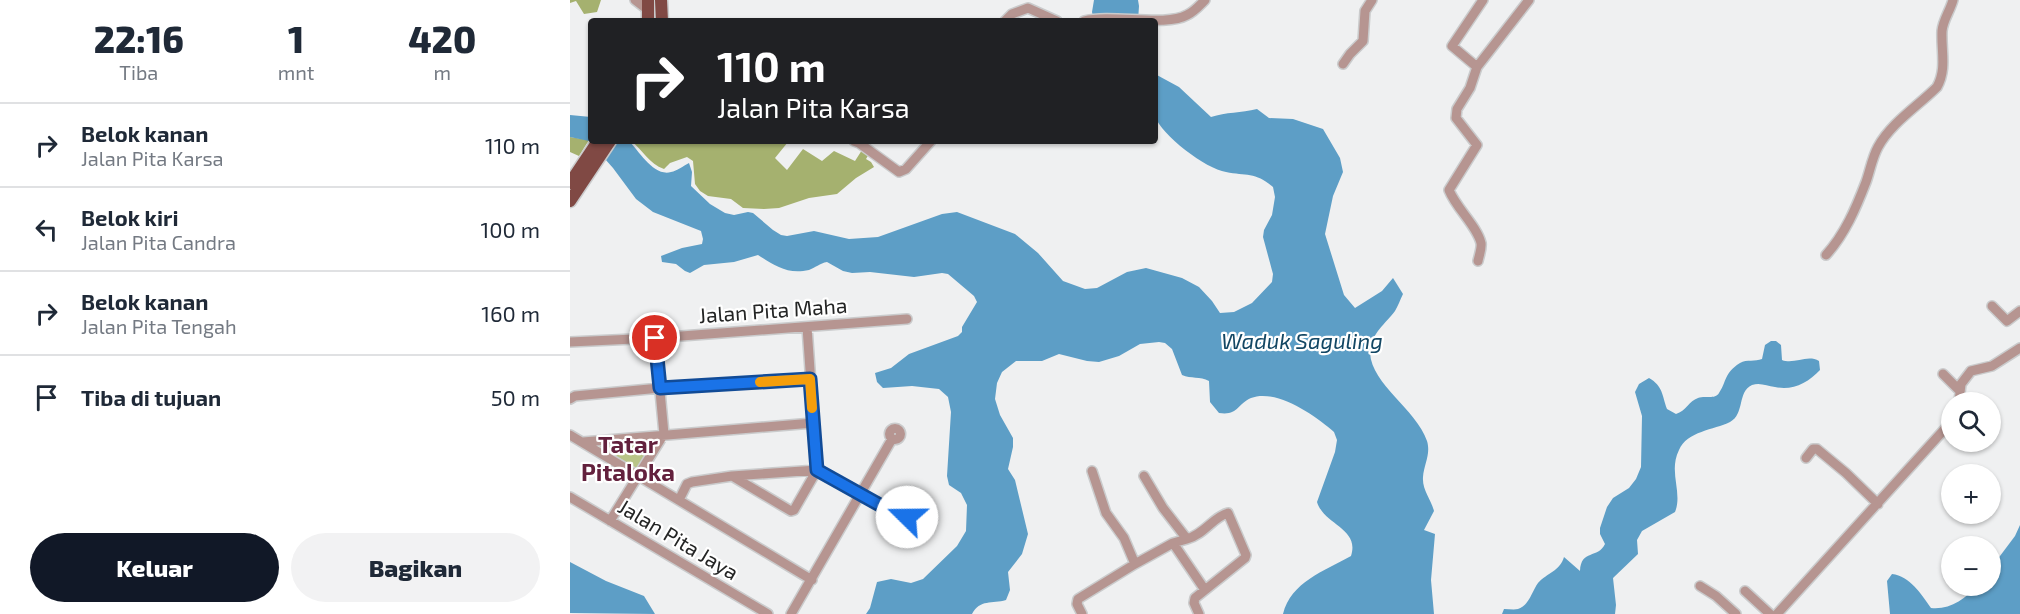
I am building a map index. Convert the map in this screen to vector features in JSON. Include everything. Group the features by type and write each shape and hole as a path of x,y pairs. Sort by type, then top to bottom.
{"main road":[{"path":"661,0 662,18"},
{"path":"570,201 597,144"},
{"path":"570,183 587,168 607,144"}],"street":[{"path":"635,0 648,13"},
{"path":"1158,20 1173,20 1187,15 1205,0"},
{"path":"1343,64 1363,41 1365,10 1372,0"},
{"path":"1478,67 1452,46 1483,0"},
{"path":"1478,261 1482,244 1449,190 1477,145 1456,118 1457,109 1470,88 1478,67 1529,0"},
{"path":"1826,255 1836,244 1854,214 1878,147 1885,136 1937,87 1942,77 1942,30 1944,19 1953,0"},
{"path":"1009,18 1020,9 1028,8 1050,18"},
{"path":"858,144 899,172 906,169 928,144"},
{"path":"1992,306 2007,321 2020,311"},
{"name":"Jalan Pita Maha","path":"570,342 907,319"},
{"path":"732,476 791,511 794,510 817,470 807,327"},
{"path":"610,521 664,434 655,338"},
{"path":"1943,374 1960,391 1964,379 1971,371 1992,366 2020,348"},
{"path":"570,399 575,396 660,388 810,379"},
{"path":"582,442 813,423"},
{"path":"1777,614 1941,434"},
{"path":"570,435 812,580"},
{"path":"791,614 892,439"},
{"path":"1806,458 1813,449 1816,449 1846,473 1878,504"},
{"path":"679,500 689,483 732,476 817,470 896,514"},
{"path":"1092,471 1106,513 1124,538 1135,564"},
{"path":"1144,476 1162,508 1187,539"},
{"name":"Jalan Pita Jaya","path":"570,497 768,614"},
{"path":"1078,612 1077,601 1080,597 1173,543 1202,532 1222,515 1228,513 1244,549 1245,558 1194,600 1199,614"},
{"path":"1173,543 1204,590"},
{"path":"1700,586 1716,596 1736,614"},
{"path":"1745,591 1770,614"}],"green space":[{"path":"570,0 601,0 597,12 584,14 576,1 570,3"},
{"path":"570,137 588,140 579,156 570,152"},
{"path":"634,144 786,144 775,158 787,170 803,149 822,161 834,151 855,161 862,150 869,154 866,159 874,167 837,194 809,198 779,208 764,209 743,208 731,199 708,196 700,191 695,184 693,161 687,157 670,163 664,169 654,164"},
{"path":"655,439 638,469 597,445"}],"water":[{"path":"1094,0 1138,0 1138,18 1093,18"},
{"name":"Waduk Saguling","path":"1158,76 1179,87 1211,117 1257,109 1269,118 1293,119 1323,129 1340,158 1343,172 1333,196 1325,234 1344,295 1355,308 1382,291 1393,278 1403,294 1395,311 1375,335 1370,353 1378,376 1414,418 1427,441 1428,450 1423,482 1434,511 1424,530 1435,534 1431,580 1434,614 1283,614 1287,603 1301,586 1351,556 1350,539 1321,510 1317,502 1335,452 1337,440 1334,432 1295,405 1272,397 1251,398 1230,413 1219,413 1210,402 1209,381 1182,375 1172,349 1165,343 1159,342 1140,344 1119,356 1099,362 1059,354 1042,361 1016,361 1002,372 997,383 995,399 1000,415 1013,438 1008,469 1015,480 1028,534 1022,554 1008,572 1010,590 1006,600 983,604 972,614 866,614 870,608 877,582 891,579 911,583 923,579 957,546 966,531 967,505 961,493 949,485 947,476 951,412 948,397 939,389 912,386 883,388 877,382 875,373 891,368 909,354 958,336 977,302 974,296 948,274 942,273 914,277 870,272 852,273 827,262 809,270 794,271 781,268 758,255 734,262 704,265 690,273 676,264 662,262 661,256 702,244 701,231 653,212 636,199 592,144 632,144 647,162 665,173 689,163 692,172 691,186 710,204 725,213 734,215 753,213 781,235 814,231 849,239 878,237 942,214 957,212 1015,234 1038,253 1063,281 1085,289 1097,288 1127,272 1146,268 1182,278 1199,287 1220,313 1234,312 1252,303 1272,282 1273,274 1263,237 1272,215 1275,197 1273,187 1251,175 1217,170 1207,165 1185,150 1159,124"},
{"name":"Waduk Saguling","path":"570,115 588,117 588,141 570,137"},
{"path":"1776,341 1781,345 1782,360 1814,359 1819,361 1820,370 1810,379 1794,387 1752,385 1744,393 1735,418 1724,425 1694,435 1683,444 1675,466 1677,504 1675,512 1642,531 1637,540 1638,554 1613,578 1615,614 1502,614 1504,609 1518,609 1525,605 1538,583 1556,569 1564,557 1580,571 1583,560 1602,549 1605,544 1600,528 1607,507 1613,498 1629,488 1641,467 1642,416 1635,392 1639,384 1649,378 1654,381 1661,391 1667,409 1676,414 1695,399 1717,395 1731,370 1743,362 1762,359 1765,345"},
{"path":"2020,525 2020,614 1890,614 1887,581 1892,574 1910,582 1931,608 1951,605 1966,596 2001,596 2001,555"},
{"path":"570,562 606,581 644,596 655,614 570,613"}],"slow traffic":[{"path":"760,382 810,379 812,408"}],"district":[{"name":"Tatar Pitaloka","path":"628,459"}],"route":[{"path":"655,338 660,388 810,379 817,470 896,514 903,511 907,517"}]}
